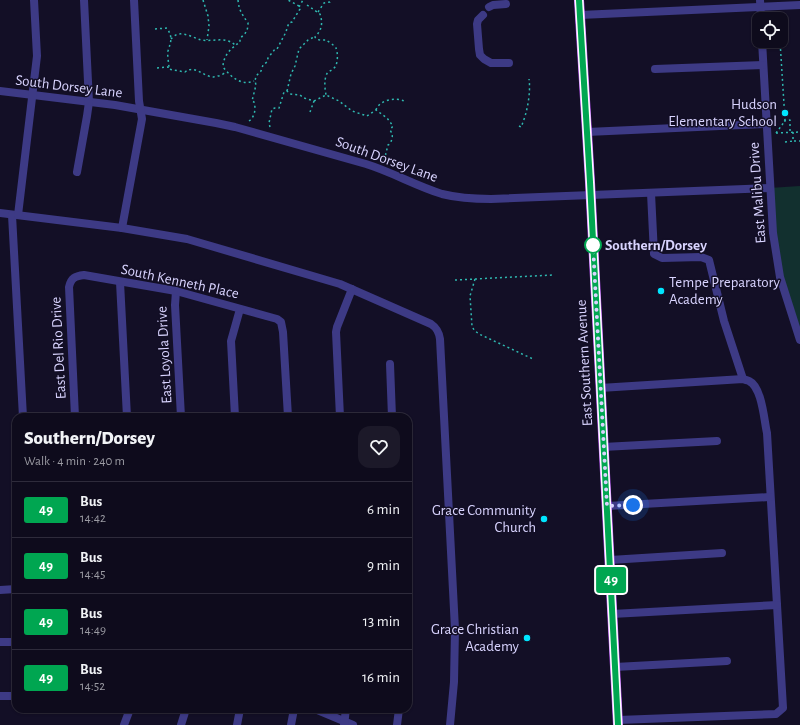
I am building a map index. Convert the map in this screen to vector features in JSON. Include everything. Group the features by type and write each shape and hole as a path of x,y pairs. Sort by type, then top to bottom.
{"main road":[{"name":"East Southern Avenue","path":"579,0 618,722"}],"street":[{"path":"23,413 15,215 33,96 37,56 34,0"},
{"path":"78,172 89,102 84,0"},
{"path":"122,228 142,119 134,0"},
{"path":"580,15 760,3 800,5"},
{"path":"489,7 506,4"},
{"path":"483,14 477,22 480,55 491,63 509,63"},
{"name":"East Malibu Drive","path":"762,48 772,233 780,277 799,335"},
{"path":"655,69 763,65"},
{"name":"South Dorsey Lane","path":"0,91 89,102 216,123 366,164 384,170 432,191 455,197 491,200 769,188"},
{"path":"587,132 766,124"},
{"path":"651,193 654,254 662,258 701,257 709,260 724,321 743,379"},
{"path":"0,213 122,228 187,239 340,284 431,324 438,330 440,335 455,629 453,703 450,725"},
{"name":"South Kenneth Place","path":"72,279 76,276 84,275 176,291 277,319 281,322 283,332 288,413"},
{"name":"East Del Rio Drive","path":"72,279 70,282 69,291 76,413"},
{"path":"120,282 127,413"},
{"path":"340,413 336,332 352,289"},
{"name":"East Loyola Drive","path":"176,291 175,305 181,413"},
{"path":"235,413 231,345 240,308"},
{"path":"390,364 392,413"},
{"path":"600,388 743,379 749,381 755,386 760,399 767,433 783,708 776,714 618,722"},
{"path":"603,447 717,441"},
{"path":"607,506 770,497"},
{"path":"610,560 722,553"},
{"path":"0,590 12,589"},
{"path":"612,614 777,605"},
{"path":"0,642 12,642"},
{"path":"615,668 727,661"},
{"path":"0,696 12,696"},
{"path":"124,725 128,713"},
{"path":"182,725 185,713"},
{"path":"237,725 239,713"},
{"path":"291,725 293,713"},
{"path":"324,713 347,724 346,713"},
{"path":"397,725 398,713"}],"path":[{"path":"203,0 208,16 209,26 207,40"},
{"path":"238,0 242,15 248,23 248,30 240,38 240,42 235,45 226,55 223,67 228,74 241,82 249,83 255,81"},
{"path":"288,0 299,7"},
{"path":"249,121 254,115 255,106 254,102 252,101 256,85 256,76 261,71 263,65 267,62 268,58 275,49 277,49 289,23 292,22 298,13 300,9 299,7 303,0"},
{"path":"318,12 324,3 330,2 331,0"},
{"path":"270,127 269,123 272,109 279,108 284,92 287,91 291,74 297,62 299,49 308,40 319,34 322,22 320,14 307,5"},
{"path":"155,29 166,28 169,32 171,39 168,52 169,69"},
{"path":"171,39 179,34 198,39 230,41 235,45"},
{"path":"314,37 320,40 326,40 336,47 338,54 337,62 334,67 328,71 326,76 324,84 326,95"},
{"path":"780,48 784,121 776,133 800,132"},
{"path":"157,68 168,67 169,69 185,72 193,68 206,75 217,77 226,72"},
{"path":"519,126 521,127 524,120 529,96 529,79"},
{"path":"287,91 290,94 300,95 314,101 326,95"},
{"path":"326,95 339,101 352,111 367,116 376,110 377,106 383,102 389,100 404,101"},
{"path":"310,112 314,101"},
{"path":"376,110 387,118 393,126 390,130 393,134 393,138 388,145 384,161"},
{"path":"784,121 790,120 793,141"},
{"path":"786,142 800,141"},
{"path":"455,280 553,275"},
{"path":"475,279 470,296 472,326 474,330 479,334 533,359"}],"green space":[{"path":"800,186 800,332 780,277 769,188"}],"bus line":[{"name":"49","path":"579,0 590,182 618,725"}],"place":[{"name":"Hudson Elementary School","path":"785,113"},
{"name":"Southern/Dorsey","path":"593,245"},
{"name":"Tempe Preparatory Academy","path":"661,291"},
{"name":"Grace Community Church","path":"544,519"},
{"name":"Grace Christian Academy","path":"527,638"}],"route":[{"path":"593,245 607,506 633,505"}]}
